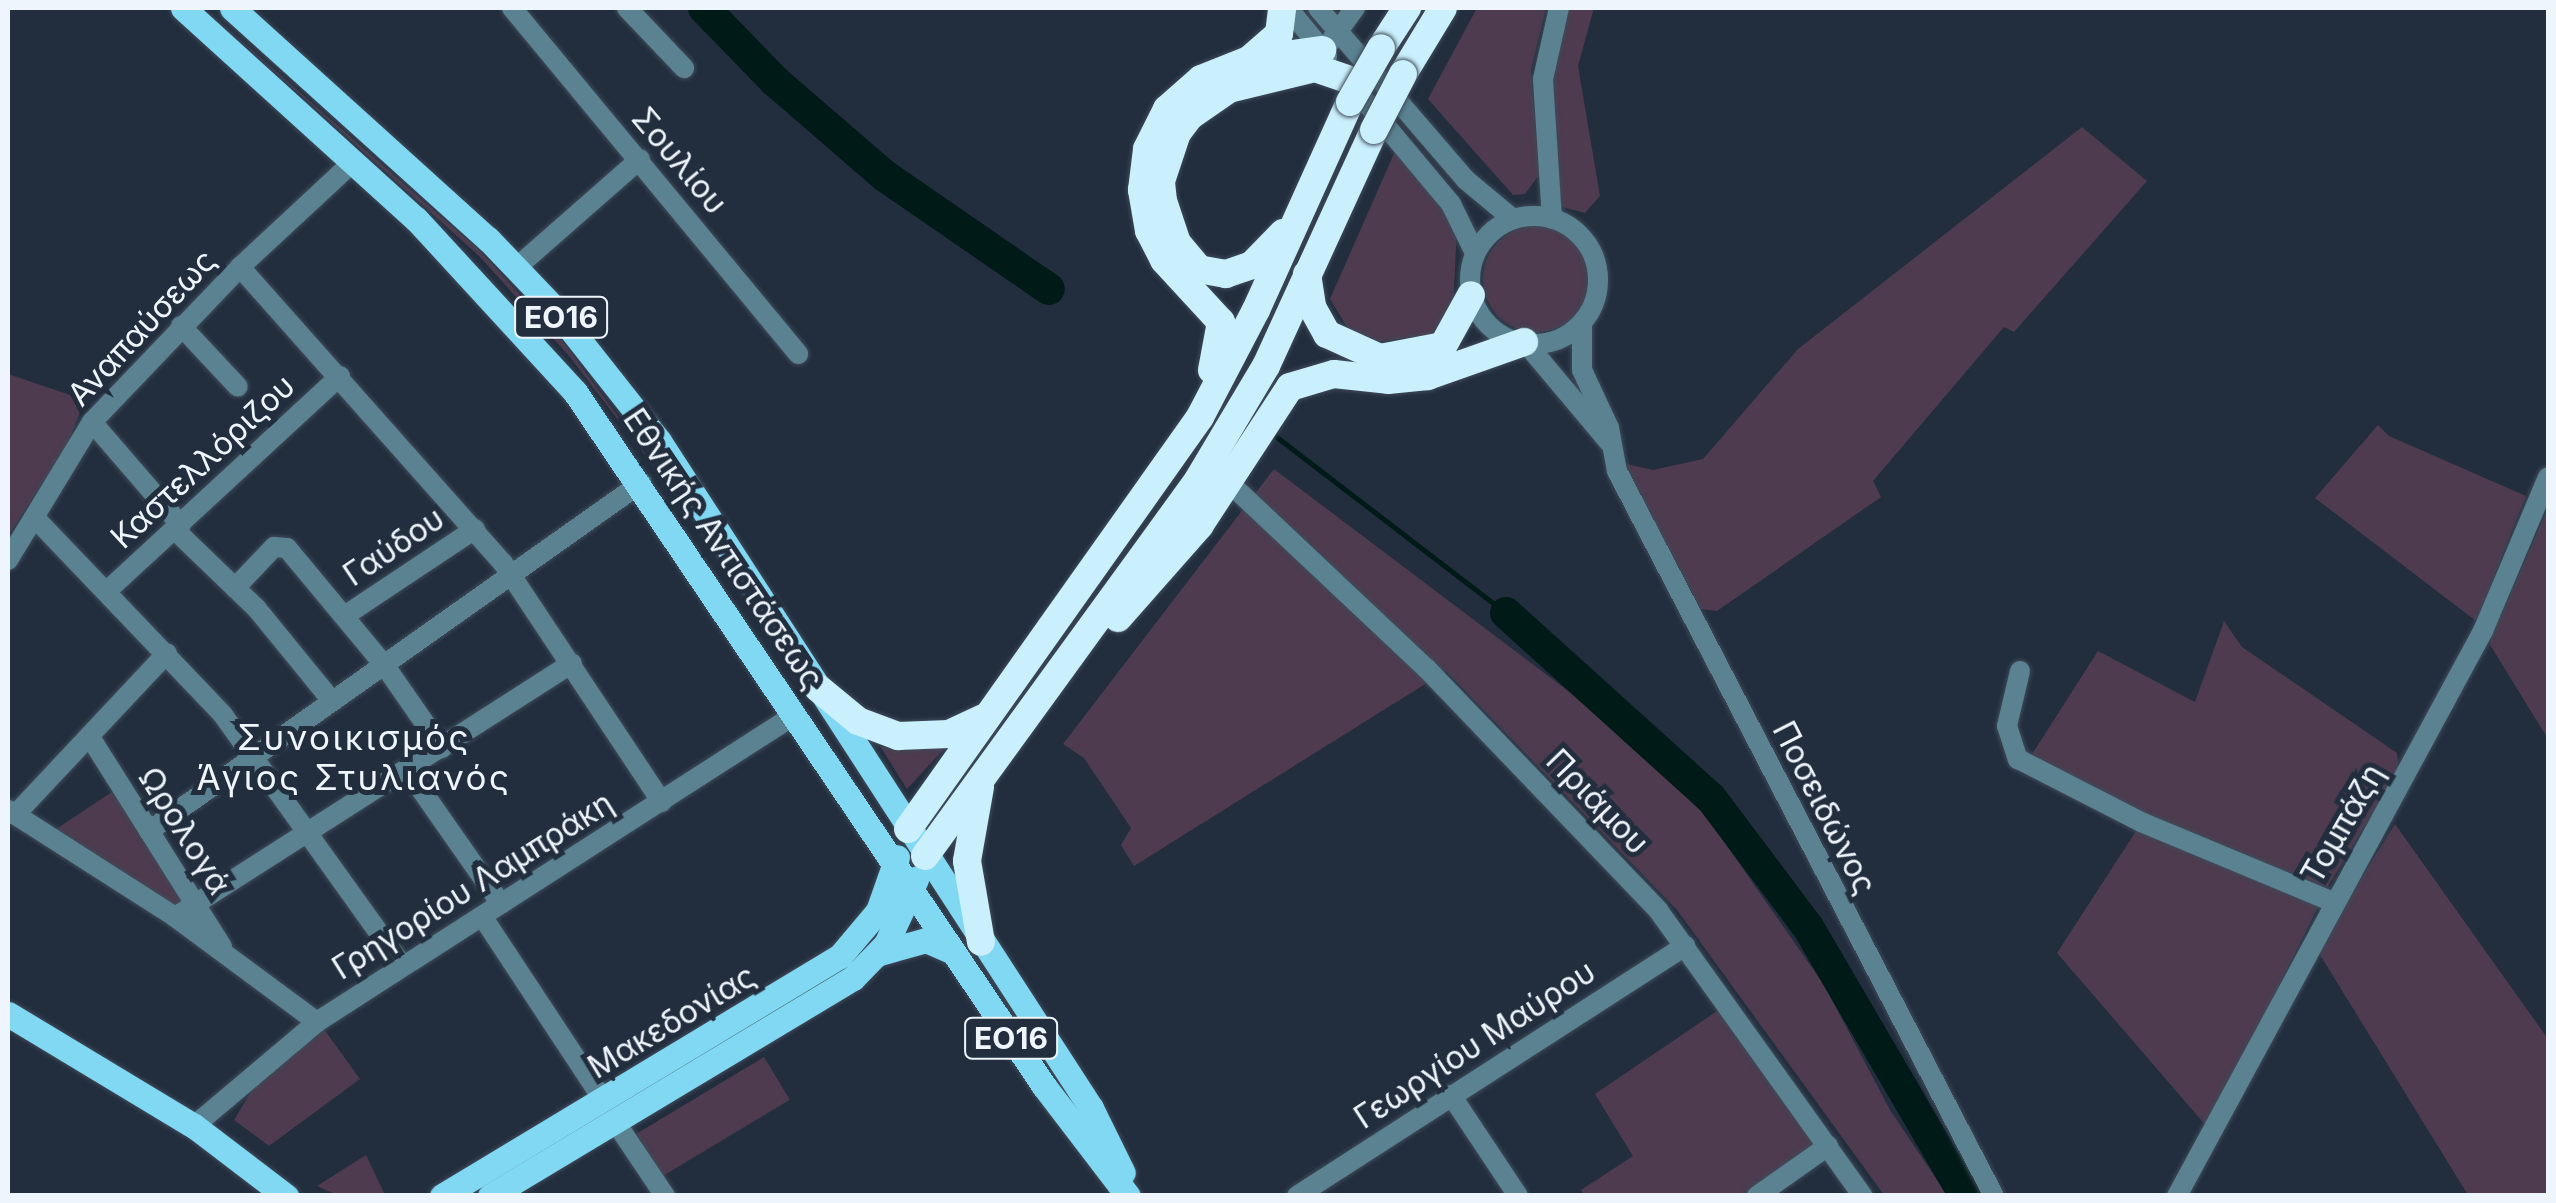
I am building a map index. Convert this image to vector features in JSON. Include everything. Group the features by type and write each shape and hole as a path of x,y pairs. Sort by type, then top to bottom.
{"highway":[{"path":"1249,60 1279,34 1285,8"},
{"path":"908,830 1209,402 1293,227 1349,90 1407,8"},
{"path":"926,856 1198,480 1266,366 1374,130 1402,74 1443,8"},
{"path":"1209,402 1221,322 1156,246 1144,210 1142,169 1156,129 1183,93 1222,67 1322,51"},
{"path":"1322,51 1349,90"},
{"path":"1293,227 1272,239 1252,265 1208,272 1178,243 1161,180 1190,116 1229,89 1322,51"},
{"path":"1307,272 1312,308 1327,334 1342,347 1380,358 1442,346 1471,295"},
{"path":"1040,697 1176,556 1290,388 1327,374 1428,376 1525,342"},
{"path":"818,688 858,721 905,738 959,731 996,706"},
{"path":"981,942 967,854 988,766"}],"main road":[{"name":"Εθνικής Αντιστάσεως","path":"183,8 352,162 502,307 641,483 953,952 1131,1196"},
{"name":"Εθνικής Αντιστάσεως","path":"232,8 516,268 659,441 1091,1108 1131,1196"},
{"name":"Μακεδονίας","path":"490,1196 854,946 878,911 908,830"},
{"path":"876,956 926,856"},
{"path":"876,956 912,940 936,942 953,952"},
{"name":"Μακεδονίας","path":"442,1196 816,1003 876,956"},
{"path":"8,1014 194,1126 286,1196"}],"street":[{"path":"627,8 684,68"},
{"path":"1285,8 1322,51 1513,218"},
{"path":"1318,8 1322,51"},
{"path":"1322,51 1355,8"},
{"path":"1552,219 1543,79 1560,8"},
{"name":"Σουλίου","path":"520,10 798,354"},
{"path":"1349,90 1451,204 1475,252"},
{"path":"516,268 640,159"},
{"name":"Αναπαύσεως","path":"8,560 92,422 240,267 352,162"},
{"path":"1525,342 1556,339 1582,324 1598,298 1598,267 1578,233 1552,219 1513,218 1490,232 1475,252 1471,295 1494,329 1525,342 1611,443"},
{"path":"240,267 475,529 514,578 662,802"},
{"name":"Ποσειδώνος","path":"1582,324 1582,370 1625,487 1994,1196"},
{"path":"181,326 238,387"},
{"name":"Καστελλόριζου","path":"107,591 340,376"},
{"path":"92,422 178,528 332,701"},
{"name":"Τομπάζη","path":"2178,1196 2333,902 2483,630 2548,476"},
{"path":"149,831 514,578 641,483"},
{"name":"Πριάμου","path":"1239,492 1427,669 1658,910 1863,1196"},
{"path":"36,518 166,653 257,756 402,965"},
{"name":"Γαύδου","path":"346,615 475,529"},
{"path":"235,588 280,545 346,615 442,748"},
{"path":"166,653 90,738 11,813 175,918 316,1022"},
{"path":"175,918 572,664"},
{"path":"2020,672 2008,726 2018,760 2141,822 2333,902"},
{"name":"Γρηγορίου Λαμπράκη","path":"194,1126 316,1022 796,714"},
{"name":"Ωρολογά","path":"90,738 228,958"},
{"path":"408,771 501,904"},
{"path":"482,916 664,1196"},
{"name":"Γεωργίου Μαύρου","path":"1297,1196 1685,946"},
{"path":"1451,1095 1518,1196"},
{"path":"1757,1196 1828,1146"}],"shaded area":[{"path":"204,8 479,250 563,342 679,499 569,356 480,257"},
{"path":"1477,8 1546,8 1531,70 1539,175 1525,194 1513,195 1428,99"},
{"path":"1569,8 1594,8 1578,66 1600,196 1585,213 1562,207 1558,196 1548,86"},
{"path":"2082,127 2147,181 2014,332 2004,327 1873,481 1881,497 1717,611 1701,609 1622,463 1653,470 1703,459 1798,349"},
{"path":"1396,149 1457,229 1453,309 1431,335 1375,342 1352,335 1330,299"},
{"path":"1536,226 1556,230 1574,241 1585,259 1589,279 1585,299 1574,317 1556,328 1536,332 1516,328 1498,317 1487,299 1483,279 1487,259 1498,241 1516,230"},
{"path":"8,374 85,400 67,445 8,536"},
{"path":"2378,425 2389,436 2526,496 2476,621 2315,498"},
{"path":"1274,469 1568,691 1649,756 1702,810 1824,985 1890,1110 1947,1195 1884,1195 1677,910 1446,671 1134,866 1121,845 1131,828 1084,758 1063,744"},
{"path":"2548,508 2548,739 2489,643"},
{"path":"2224,621 2242,647 2397,753 2399,770 2327,888 2138,812 2029,759 2098,651 2195,702"},
{"path":"880,746 901,751 945,748 907,789"},
{"path":"115,790 188,901 173,911 50,833"},
{"path":"2395,824 2548,1039 2548,1195 2468,1195 2317,950"},
{"path":"2138,828 2320,903 2208,1128 2057,953"},
{"path":"1720,1009 1816,1147 1745,1195 1584,1196 1581,1190 1633,1156 1595,1094"},
{"path":"321,1025 360,1079 269,1146 234,1120 267,1065"},
{"path":"764,1057 790,1100 662,1177 636,1134"},
{"path":"366,1155 385,1195 337,1195 317,1186"}],"waterway":[{"path":"704,8 776,82 885,176 1049,289"},
{"path":"1274,435 1506,613"},
{"path":"1506,613 1711,798 1808,927 1965,1196"}],"district":[{"name":"Συνοικισμός Άγιος Στυλιανός","path":"354,757"}]}
